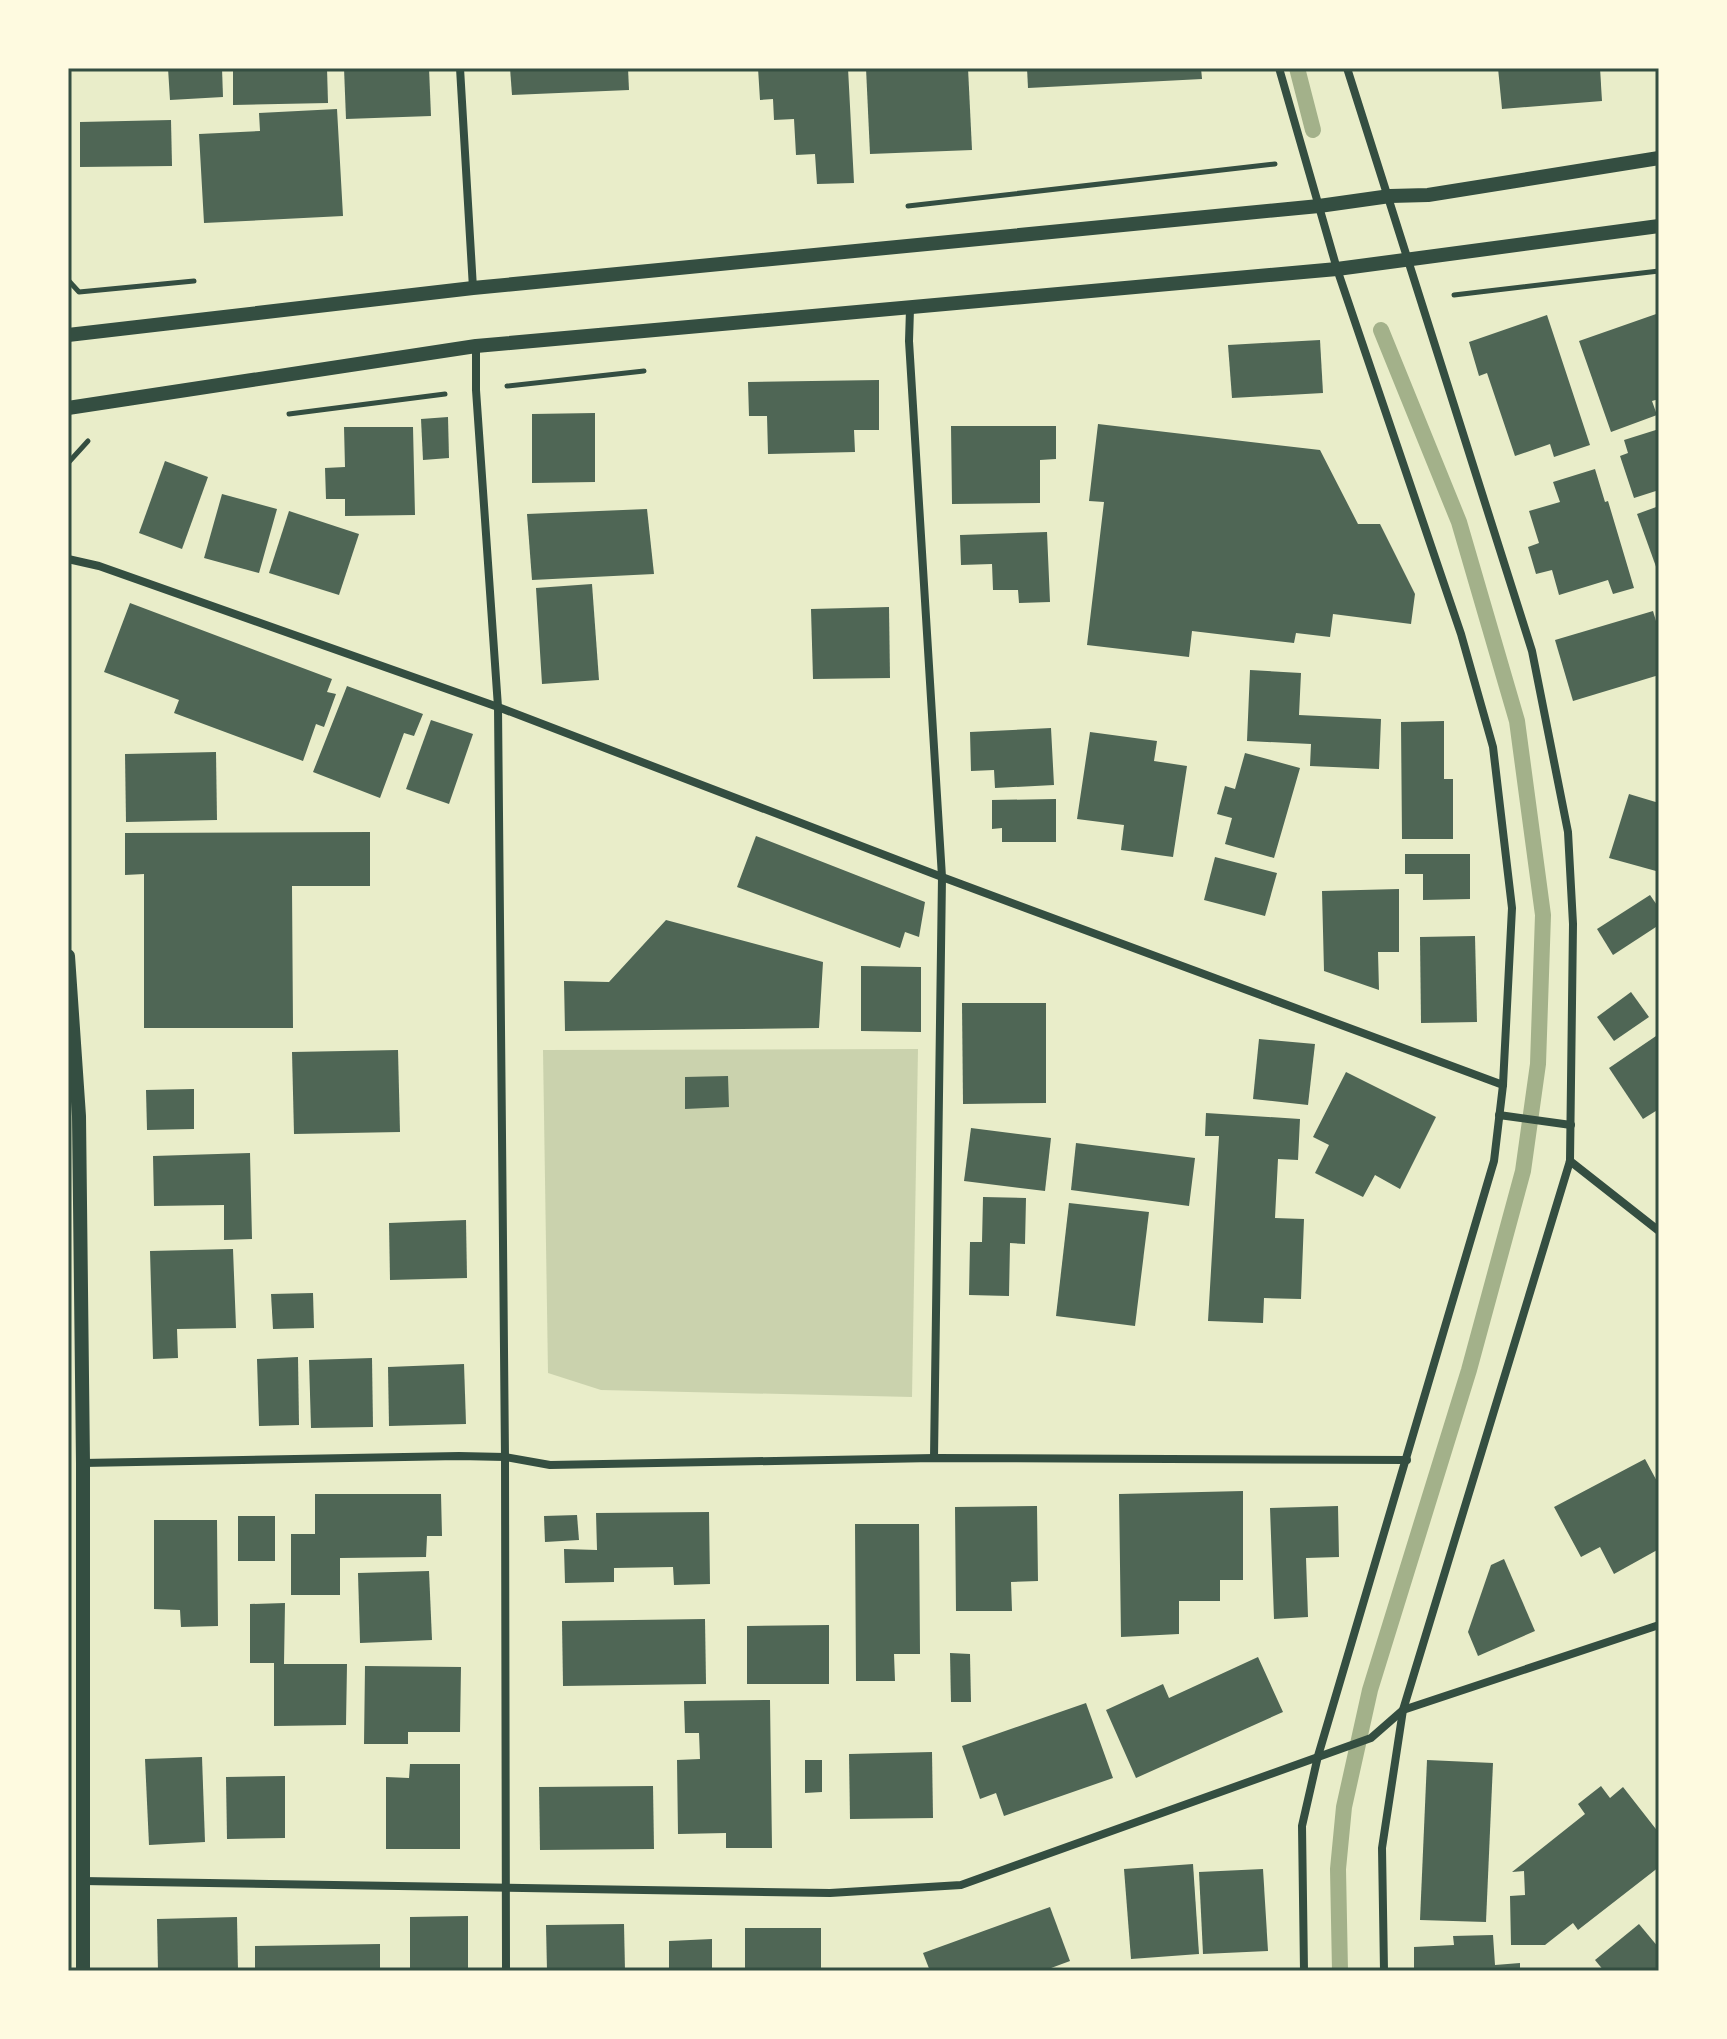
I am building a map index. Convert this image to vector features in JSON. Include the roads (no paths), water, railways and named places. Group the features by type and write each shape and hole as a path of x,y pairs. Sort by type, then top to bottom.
{"street":[{"path":"460,68 473,288"},
{"path":"1279,68 1337,269 1461,634 1493,747 1512,908 1503,1085 1494,1161 1318,1756 1302,1826 1304,1971"},
{"path":"1347,68 1532,651 1568,832 1573,924 1570,1161 1403,1710 1382,1848 1384,1971"},
{"path":"68,335 473,288 1319,206 1390,196 1428,195 1659,158"},
{"path":"68,408 476,346 1337,269 1659,226"},
{"path":"910,309 909,341 942,877 934,1458"},
{"path":"476,346 476,390 498,707 506,1971"},
{"path":"68,559 99,566 498,707 942,877 1503,1085"},
{"path":"68,956 83,1463 83,1971"},
{"path":"1499,1115 1571,1125"},
{"path":"1570,1161 1659,1231"},
{"path":"83,1463 505,1457 550,1465 934,1458 1407,1460"},
{"path":"81,1881 830,1893 961,1885 1371,1738 1403,1710 1659,1625"}],"waterway":[{"path":"1297,68 1313,130"},
{"path":"1340,1971 1338,1869 1344,1807 1370,1690 1469,1370 1523,1171 1538,1064 1543,915 1517,721 1459,522 1381,330"}]}
